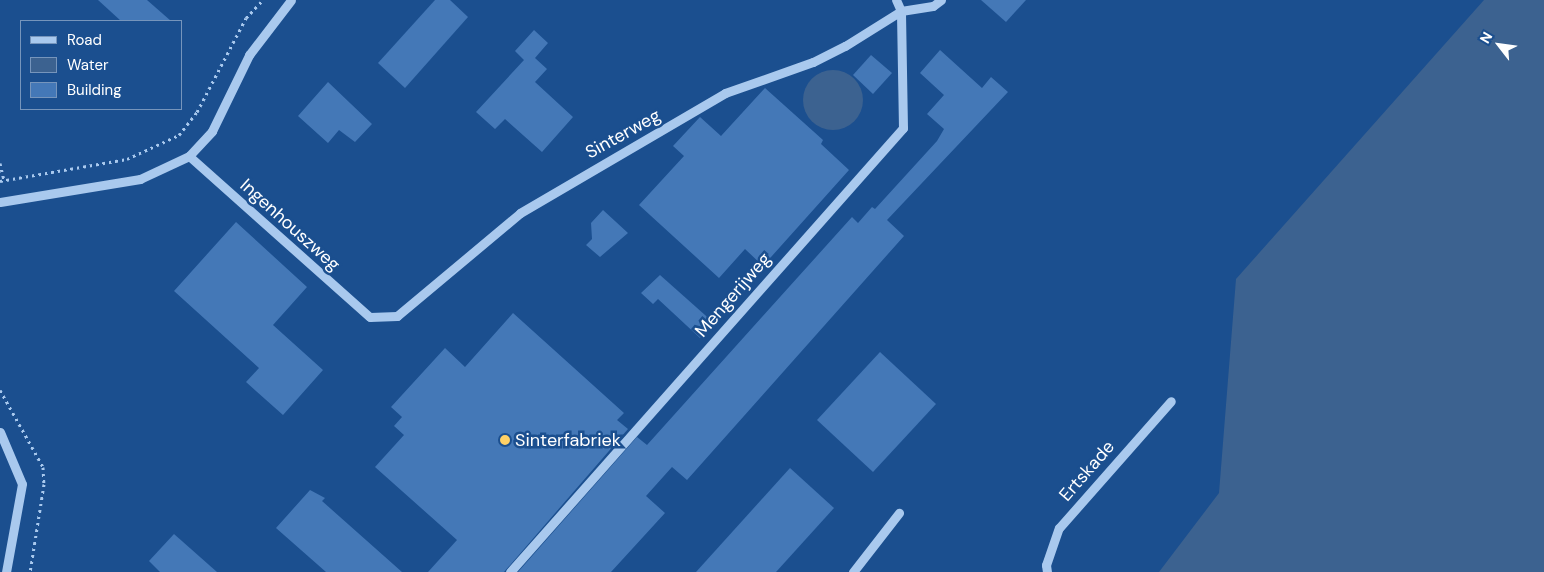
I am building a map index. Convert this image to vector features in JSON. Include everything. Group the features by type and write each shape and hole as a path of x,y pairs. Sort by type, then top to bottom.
{"street":[{"path":"0,202 140,179 189,156 212,131 249,55 291,0"},
{"path":"896,0 901,11 933,6 941,0"},
{"name":"Sinterweg","path":"370,317 397,316 520,212 725,93 813,62 901,11"},
{"name":"Mengerijweg","path":"510,572 903,128 901,11"},
{"name":"Ingenhouszweg","path":"189,156 370,317"},
{"name":"Ertskade","path":"1047,572 1046,565 1058,528 1171,401"},
{"path":"0,432 22,484 6,572"},
{"path":"853,572 899,514"}],"path":[{"path":"0,164 2,180 127,159 178,135 197,112 246,18 263,0"}],"water":[{"path":"1484,0 1544,0 1544,572 1159,572 1219,493 1236,279"},
{"path":"833,70 849,75 854,79 858,84 863,100 858,116 854,121 849,125 833,130 817,125 812,121 808,116 803,100 808,84 812,79 817,75"}],"building":[{"path":"98,0 147,0 170,20 120,20"},
{"path":"435,0 450,0 468,17 405,88 378,63"},
{"path":"981,0 1026,0 1006,22"},
{"path":"534,30 548,43 535,58 547,69 535,82 573,117 542,152 505,119 495,129 476,112 524,60 515,51"},
{"path":"940,50 982,88 991,77 1008,92 887,220 904,236 687,480 672,467 646,496 665,513 611,572 518,572 637,437 647,445 852,217 858,223 872,207 875,209 937,141 944,129 927,114 944,95 920,73"},
{"path":"871,55 892,73 873,94 853,75"},
{"path":"328,82 372,124 355,142 339,130 328,143 298,116"},
{"path":"765,88 823,140 821,144 849,170 763,266 745,249 719,278 639,205 684,156 673,146 700,117 721,136"},
{"path":"603,210 628,233 600,257 586,245 592,239 591,223"},
{"path":"236,222 307,287 273,325 323,370 283,415 246,382 259,368 174,291"},
{"path":"660,275 714,323 700,338 658,299 653,304 641,293"},
{"name":"Sinterfabriek","path":"513,313 624,413 617,420 628,429 504,572 428,572 457,540 375,467 404,435 394,426 402,417 391,407 445,348 465,367"},
{"path":"880,352 936,404 873,472 817,420"},
{"path":"790,468 834,508 776,572 696,572"},
{"path":"310,490 325,498 322,501 402,572 326,572 276,528"},
{"path":"174,534 217,572 160,572 149,561"}],"place":[{"name":"Sinterfabriek","path":"505,440"}]}
